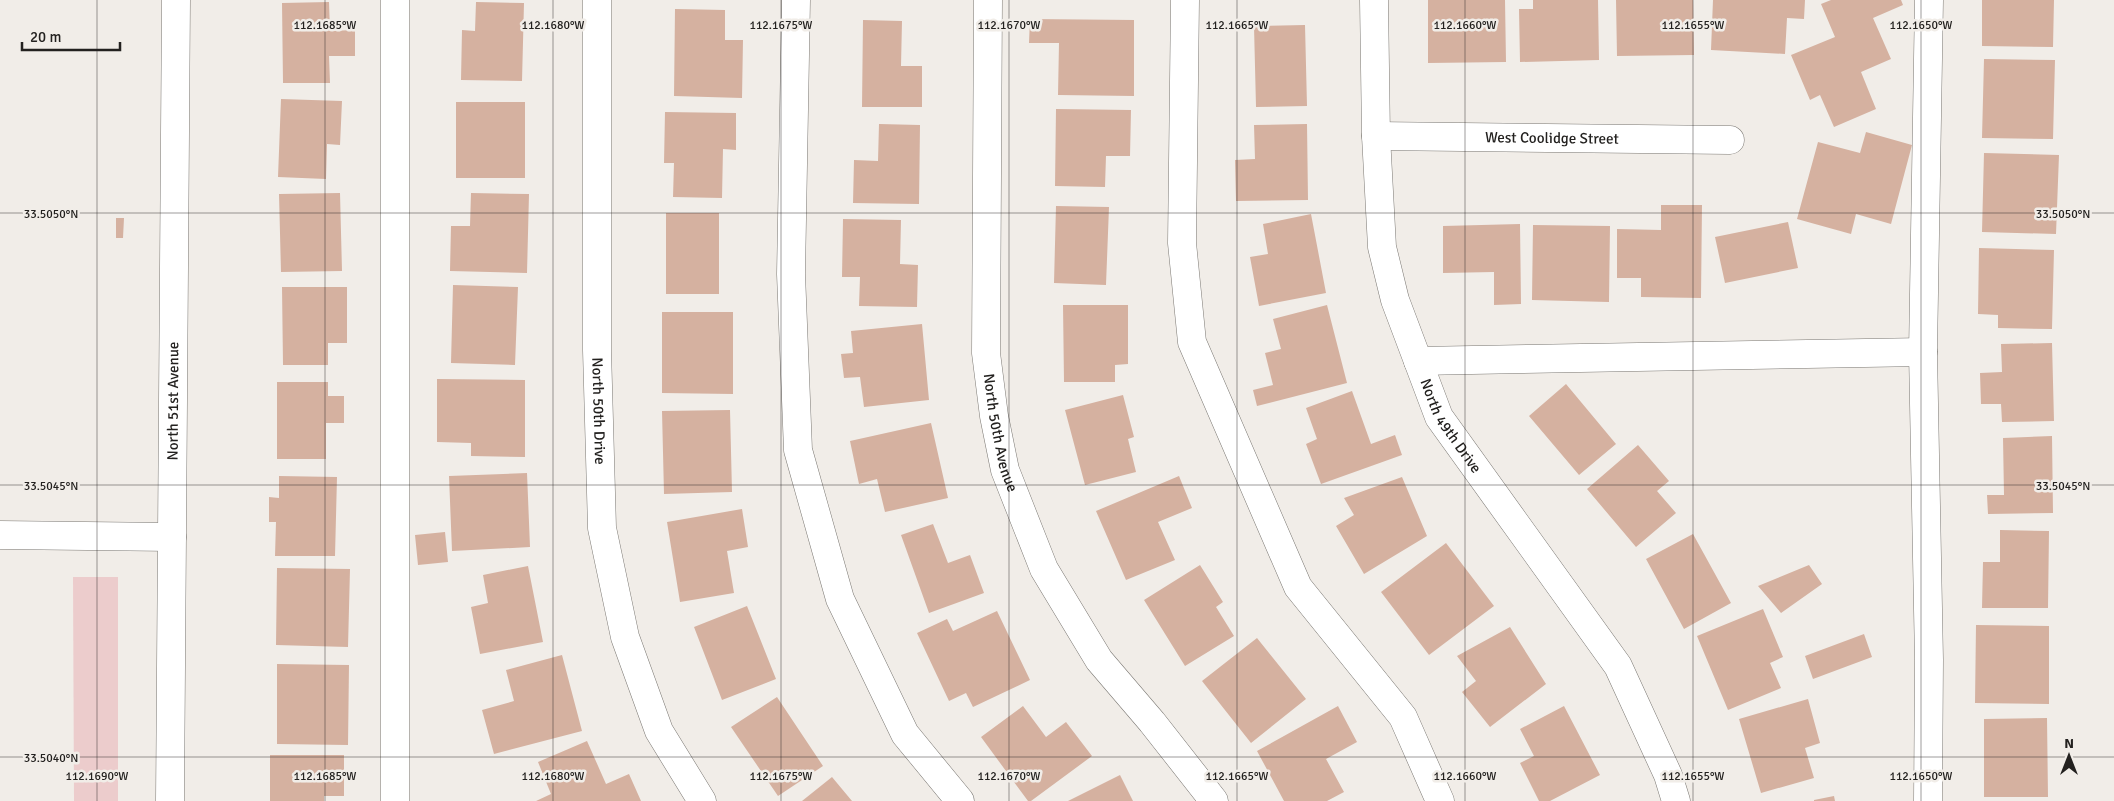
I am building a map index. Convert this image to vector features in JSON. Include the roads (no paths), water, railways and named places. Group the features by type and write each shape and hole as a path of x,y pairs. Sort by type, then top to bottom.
{"street":[{"name":"North 51st Avenue","path":"170,801 176,0"},
{"path":"395,0 395,801"},
{"name":"North 50th Drive","path":"597,0 597,350 602,528 625,637 660,731 702,801"},
{"path":"796,0 791,274 798,450 840,599 905,734 960,801"},
{"name":"North 50th Avenue","path":"988,0 986,353 994,416 1005,470 1044,569 1099,660 1214,801"},
{"path":"1185,0 1182,243 1192,342 1298,587 1403,717 1440,801"},
{"name":"North 49th Drive","path":"1374,0 1376,136 1382,247 1395,300 1439,417 1618,666 1668,775 1676,801"},
{"path":"1928,0 1923,352 1929,660 1928,801"},
{"name":"West Coolidge Street","path":"1376,136 1730,140"},
{"path":"1418,361 1923,352"},
{"path":"0,535 172,537"}]}
